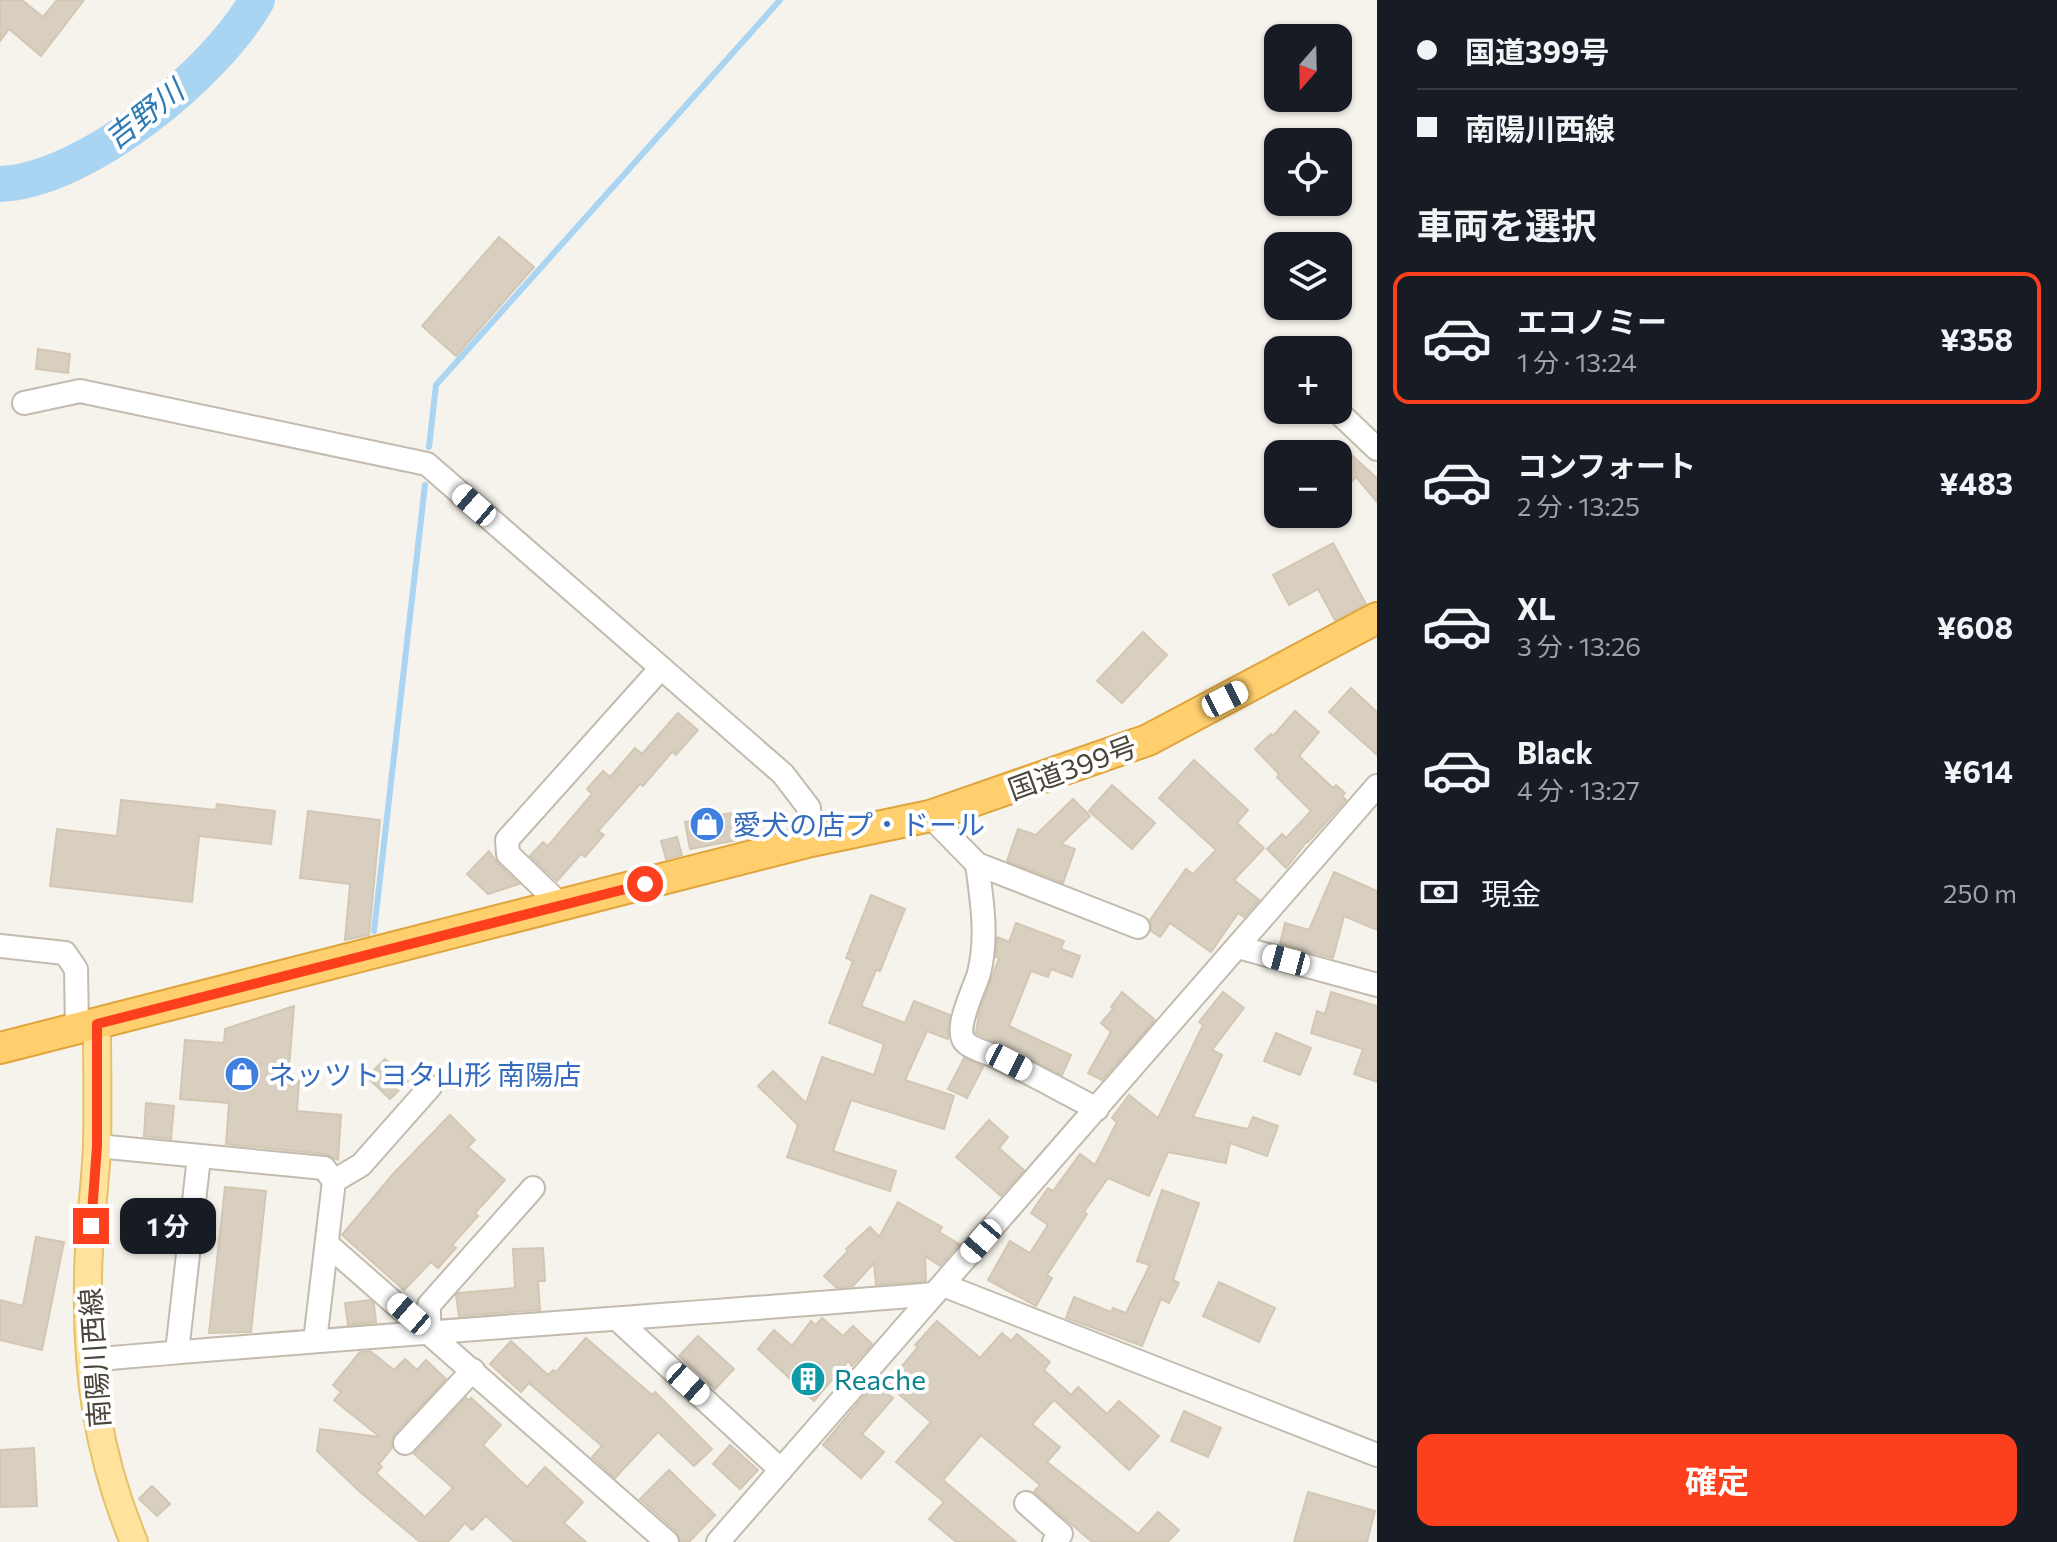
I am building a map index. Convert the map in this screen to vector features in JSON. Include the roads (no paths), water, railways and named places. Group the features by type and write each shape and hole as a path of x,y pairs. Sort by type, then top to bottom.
{"highway":[{"name":"国道399号","path":"0,1048 811,841 930,816 1148,740 1377,618"}],"main road":[{"name":"南陽川西線","path":"87,1026 97,1146 88,1279 89,1360 96,1419 107,1468 134,1542"}],"street":[{"path":"24,403 80,391 427,464 783,774 809,808 811,841"},
{"path":"1351,424 1377,449"},
{"path":"562,906 508,854 507,840 661,668"},
{"path":"718,1542 1377,786"},
{"path":"930,816 977,864 1138,927"},
{"path":"977,864 984,912 984,947 961,1036 966,1043 1097,1109"},
{"path":"0,946 65,953 76,969 87,1026"},
{"path":"1238,947 1377,985"},
{"path":"334,1181 361,1165 430,1087"},
{"path":"97,1146 324,1168 334,1181 315,1341"},
{"path":"177,1352 199,1157"},
{"path":"429,1332 429,1305 533,1188"},
{"path":"327,1244 667,1542"},
{"path":"89,1360 618,1320 938,1289 1377,1455"},
{"path":"618,1320 781,1470"},
{"path":"405,1443 473,1370"},
{"path":"1026,1503 1061,1534 1054,1542"}],"waterway":[{"name":"吉野川","path":"0,184 34,178 71,164 108,144 145,118 212,59 238,29 257,0"},
{"path":"429,447 436,385 780,0"},
{"path":"374,931 425,485"}],"place":[{"name":"愛犬の店プ・ドール","path":"707,824"},
{"name":"ネッツトヨタ山形 南陽店","path":"242,1074"},
{"name":"Reache","path":"808,1379"}]}
